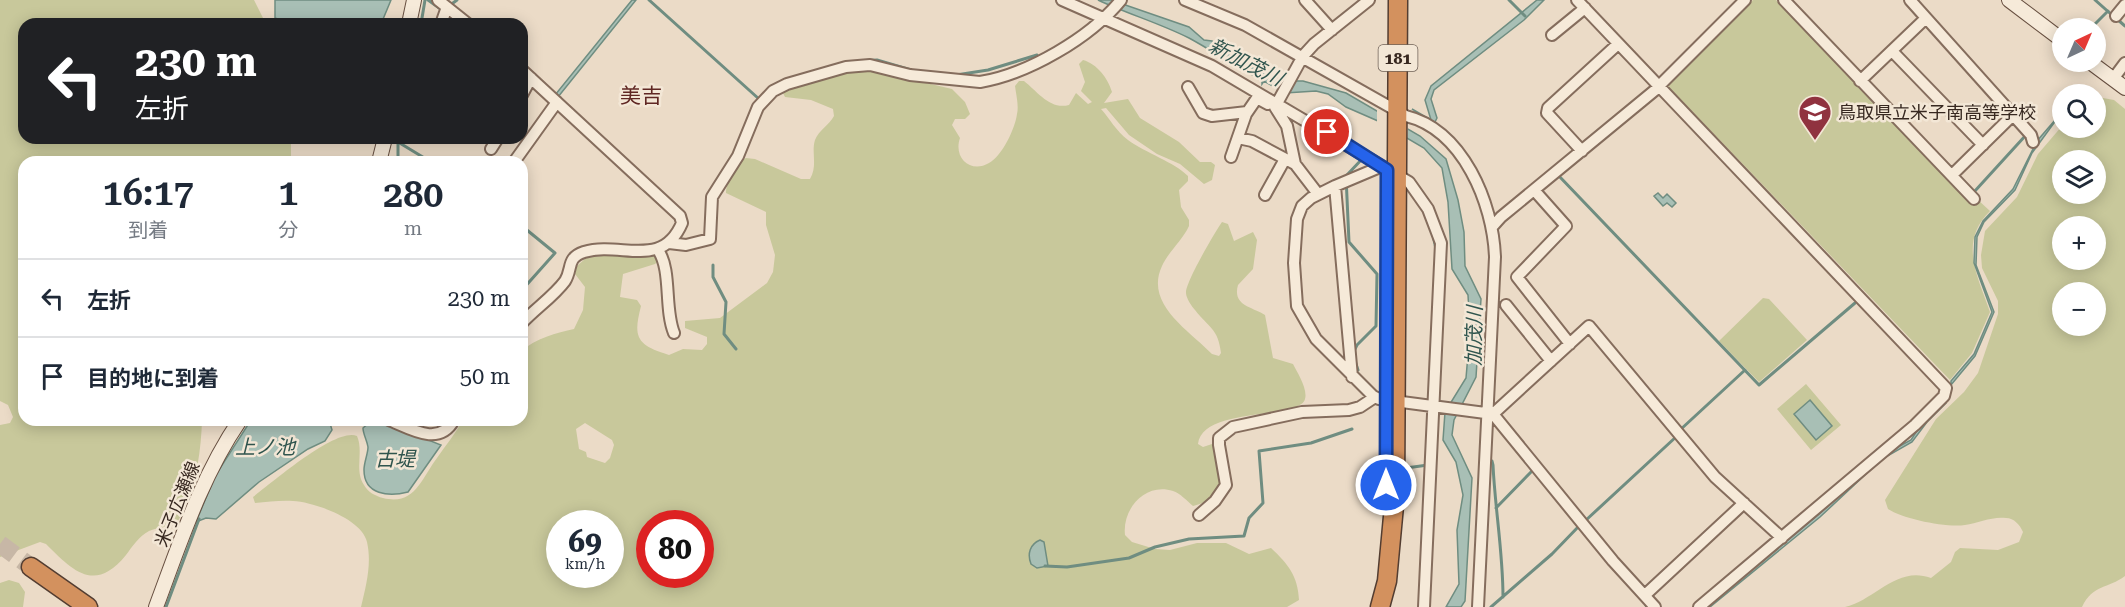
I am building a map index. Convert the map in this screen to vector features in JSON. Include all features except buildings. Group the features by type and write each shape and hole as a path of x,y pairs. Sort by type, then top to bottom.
{"highway":[{"name":"181","path":"1390,0 1393,111"},
{"name":"181","path":"1371,607 1380,557 1386,485 1385,400 1389,172 1398,0"},
{"name":"181","path":"1380,607 1387,580 1395,495 1385,400"},
{"path":"79,607 30,569 88,607"}],"main road":[{"path":"410,18 414,0"},
{"path":"2009,0 2052,32"},
{"path":"2104,72 2125,88"},
{"name":"米子広瀬線","path":"156,607 204,482 220,449 236,426"}],"street":[{"path":"1062,0 1106,16 1212,66 1409,182 1423,200 1441,243 1436,404 1424,607"},
{"path":"669,243 686,245 710,239 712,197 738,156 758,107 780,87 846,67 870,65 921,77 972,82 990,81 1038,62 1086,32 1121,0"},
{"path":"1185,0 1245,25 1393,111 1427,124 1458,154 1486,201 1495,257 1478,607"},
{"path":"1305,0 1332,30"},
{"path":"1277,103 1302,58 1332,30 1370,0"},
{"path":"1492,227 1658,85 1745,0"},
{"path":"1784,0 1974,199"},
{"path":"1910,0 2014,114 2031,135 2033,142"},
{"path":"442,18 443,3"},
{"path":"443,3 461,18"},
{"path":"1552,35 1581,4 1946,388 1944,396 1916,425 1699,607"},
{"path":"2116,16 2125,5"},
{"path":"1860,81 1926,18"},
{"path":"1582,151 1547,113 1548,108 1618,44"},
{"path":"1892,51 1983,145"},
{"path":"2113,79 2125,63"},
{"path":"528,75 680,216 682,223 669,243 658,250 597,250 574,257 570,262 566,280 528,317"},
{"path":"528,84 531,78"},
{"path":"1188,87 1203,113 1212,116 1247,112"},
{"path":"1231,157 1247,112 1257,98 1277,103"},
{"path":"528,142 557,102"},
{"path":"1265,195 1290,162 1287,126 1277,103"},
{"path":"1952,175 2014,114"},
{"path":"1238,138 1252,141 1290,162 1318,194"},
{"path":"491,149 494,144"},
{"path":"1385,400 1353,377 1316,339 1296,300 1294,263 1297,219 1302,206 1318,194 1335,186 1389,172"},
{"path":"1335,186 1353,377"},
{"path":"1534,190 1566,226 1517,277 1570,344"},
{"path":"658,250 668,297 669,321 674,333"},
{"path":"1506,305 1551,361"},
{"path":"1488,413 1589,327 1715,477 1782,538"},
{"path":"1198,515 1215,501 1226,485 1219,438 1233,427 1302,412 1349,410 1385,400 1436,404 1488,413 1613,561 1655,607"},
{"path":"407,426 433,435 445,432 450,426"},
{"path":"1645,595 1744,503"}],"green space":[{"path":"0,0 254,0 263,18 18,18 18,144 291,144 291,156 18,156 18,426 202,426 196,474 183,513 176,524 145,533 115,567 94,576 75,570 46,544 40,542 0,557 0,425 10,423 13,417 8,405 0,401"},
{"name":"鳥取県立米子南高等学校","path":"1753,0 1776,0 1972,204 1977,199 1990,211 1980,223 1973,247 1976,273 1990,312 1972,353 1950,380 1665,83"},
{"path":"1083,60 1097,68 1108,82 1112,92 1104,103 1128,99 1140,118 1179,142 1200,162 1211,162 1215,165 1212,180 1204,184 1180,164 1157,154 1129,135 1106,108 1101,109 1128,140 1175,166 1188,176 1188,181 1179,190 1181,207 1189,220 1189,226 1162,266 1158,280 1159,293 1172,316 1212,354 1219,356 1221,353 1218,338 1189,302 1186,295 1187,287 1222,222 1228,224 1234,241 1253,232 1257,240 1253,269 1238,285 1238,297 1245,305 1265,315 1273,358 1293,364 1306,395 1299,405 1287,410 1232,419 1216,424 1204,432 1198,444 1203,447 1212,444 1220,463 1220,482 1212,497 1193,506 1173,491 1153,490 1137,500 1131,507 1125,525 1125,535 1132,542 1155,549 1170,550 1197,543 1226,543 1249,554 1271,548 1287,565 1297,584 1299,600 1287,607 361,607 369,558 367,542 356,526 336,513 302,502 255,503 253,497 305,457 320,447 347,435 357,436 360,448 360,473 364,485 375,495 394,499 403,498 416,489 459,426 528,426 528,345 540,339 574,329 583,310 585,287 575,274 577,266 586,258 609,255 657,255 659,260 655,264 623,274 620,297 637,300 641,306 638,332 644,343 650,347 669,355 683,349 702,350 707,344 707,337 685,328 685,321 720,318 767,283 773,272 775,255 766,225 766,212 726,193 732,173 746,158 755,159 801,179 810,179 814,169 815,140 834,116 833,109 811,100 785,97 782,91 785,88 856,69 867,69 952,89 965,102 970,114 965,119 955,119 952,125 960,138 959,152 965,162 976,167 994,160 1007,142 1017,114 1015,86 1019,81 1024,81 1050,103 1062,106 1069,105 1076,93 1088,104 1092,102 1081,91 1085,82 1079,64","holes":["585,423 612,440 614,445 610,458 605,463 587,457 586,452 579,449 576,429"]},
{"path":"2106,99 2114,100 2125,109 2125,576 2091,594 2082,607 1845,607 1907,576 1919,575 1931,578 1951,562 1955,552 1960,548 1998,550 2019,542 2023,532 2016,522 2009,518 1996,518 1957,526 1937,524 1895,513 1888,509 1885,500 1936,419 1964,392 1978,373 1998,314 1998,301 1982,268 1981,255 1985,231 2017,197 2038,154 2052,138 2106,138"},
{"path":"1763,298 1769,299 1807,340 1759,382 1719,341"},
{"path":"1806,384 1841,425 1811,450 1777,409"},
{"path":"9,580 19,583 25,592 23,607 0,607 0,583"}],"water":[{"path":"275,0 391,0 384,18 275,18"},
{"path":"632,0 636,0 558,97 555,95"},
{"path":"1098,0 1111,0 1189,27 1204,40 1212,41 1234,52 1250,64 1284,81 1303,81 1346,93 1420,136 1446,159 1458,200 1464,232 1465,266 1481,299 1476,377 1454,420 1452,435 1472,478 1465,601 1461,607 1446,607 1459,584 1457,530 1463,495 1456,462 1443,440 1445,412 1466,378 1470,331 1468,295 1452,269 1448,202 1442,168 1424,148 1378,121 1346,107 1328,94 1316,91 1285,93 1264,81 1262,84 1262,80 1189,38"},
{"path":"1537,0 1544,0 1524,20 1434,90 1431,99 1437,118 1435,122 1431,121 1437,129 1412,109 1431,120 1425,100 1431,86"},
{"path":"2052,124 2032,153 2015,190 1984,222 1977,237 1976,265 1994,312 1975,356 1951,385 1951,381 1974,354 1992,312 1974,263 1975,237 1983,221 2013,189 2037,141"},
{"path":"1658,193 1663,198 1667,194 1676,203 1672,207 1667,203 1663,206 1654,196"},
{"path":"1810,400 1832,426 1816,440 1794,414"},
{"path":"1945,402 1912,442 1882,459 1820,517 1710,607 1707,607 1818,515 1885,454 1911,440 1924,420"},
{"name":"上ノ池","path":"247,426 331,426 332,430 325,441 308,449 259,482 216,519 206,518 196,522 215,476"},
{"name":"古堤","path":"365,426 393,426 441,445 408,492 386,494 373,489 365,478 364,467 368,447 363,428"},
{"path":"1040,540 1044,542 1048,566 1037,568 1031,564 1029,553 1034,544"}],"pier":[{"path":"1377,108 1408,126 1407,141 1377,124"}],"waterway":[{"path":"422,18 425,0"},
{"path":"428,0 442,10"},
{"path":"453,3 457,0"},
{"path":"649,0 759,99 762,97"},
{"path":"1509,0 1525,16"},
{"path":"2095,0 2112,15"},
{"path":"2101,18 2108,11"},
{"path":"2117,19 2125,26"},
{"path":"956,75 988,70 1037,55"},
{"path":"859,61 877,60 911,70"},
{"path":"1974,192 2026,135"},
{"path":"398,144 398,156"},
{"path":"401,144 421,156"},
{"path":"1354,351 1376,326 1377,274 1349,242 1346,176 1363,158"},
{"path":"1558,175 1759,385 1855,303"},
{"path":"528,231 555,253 528,283"},
{"path":"1433,235 1436,249"},
{"path":"713,265 713,277 726,302 724,334 736,349"},
{"path":"1355,361 1358,370"},
{"path":"1680,430 1745,370"},
{"path":"1045,566 1067,567 1129,558 1155,547 1189,539 1244,536 1249,518 1263,503 1259,451 1311,443 1352,429"},
{"path":"1585,521 1677,436"},
{"path":"1489,461 1492,461 1493,465 1503,597"},
{"path":"1406,468 1428,465"},
{"path":"1496,508 1532,471"},
{"path":"166,607 199,519"},
{"path":"1491,607 1552,554 1580,525"}],"tunnel":[{"path":"0,544 31,567"}],"place":[{"name":"鳥取県立米子南高等学校","path":"1815,141"}],"district":[{"name":"美吉","path":"641,96"}],"route":[{"path":"1327,132 1387,170 1386,485"}],"water label":[{"name":"新加茂川","path":"1246,62"},
{"name":"加茂川","path":"1474,336"}]}
